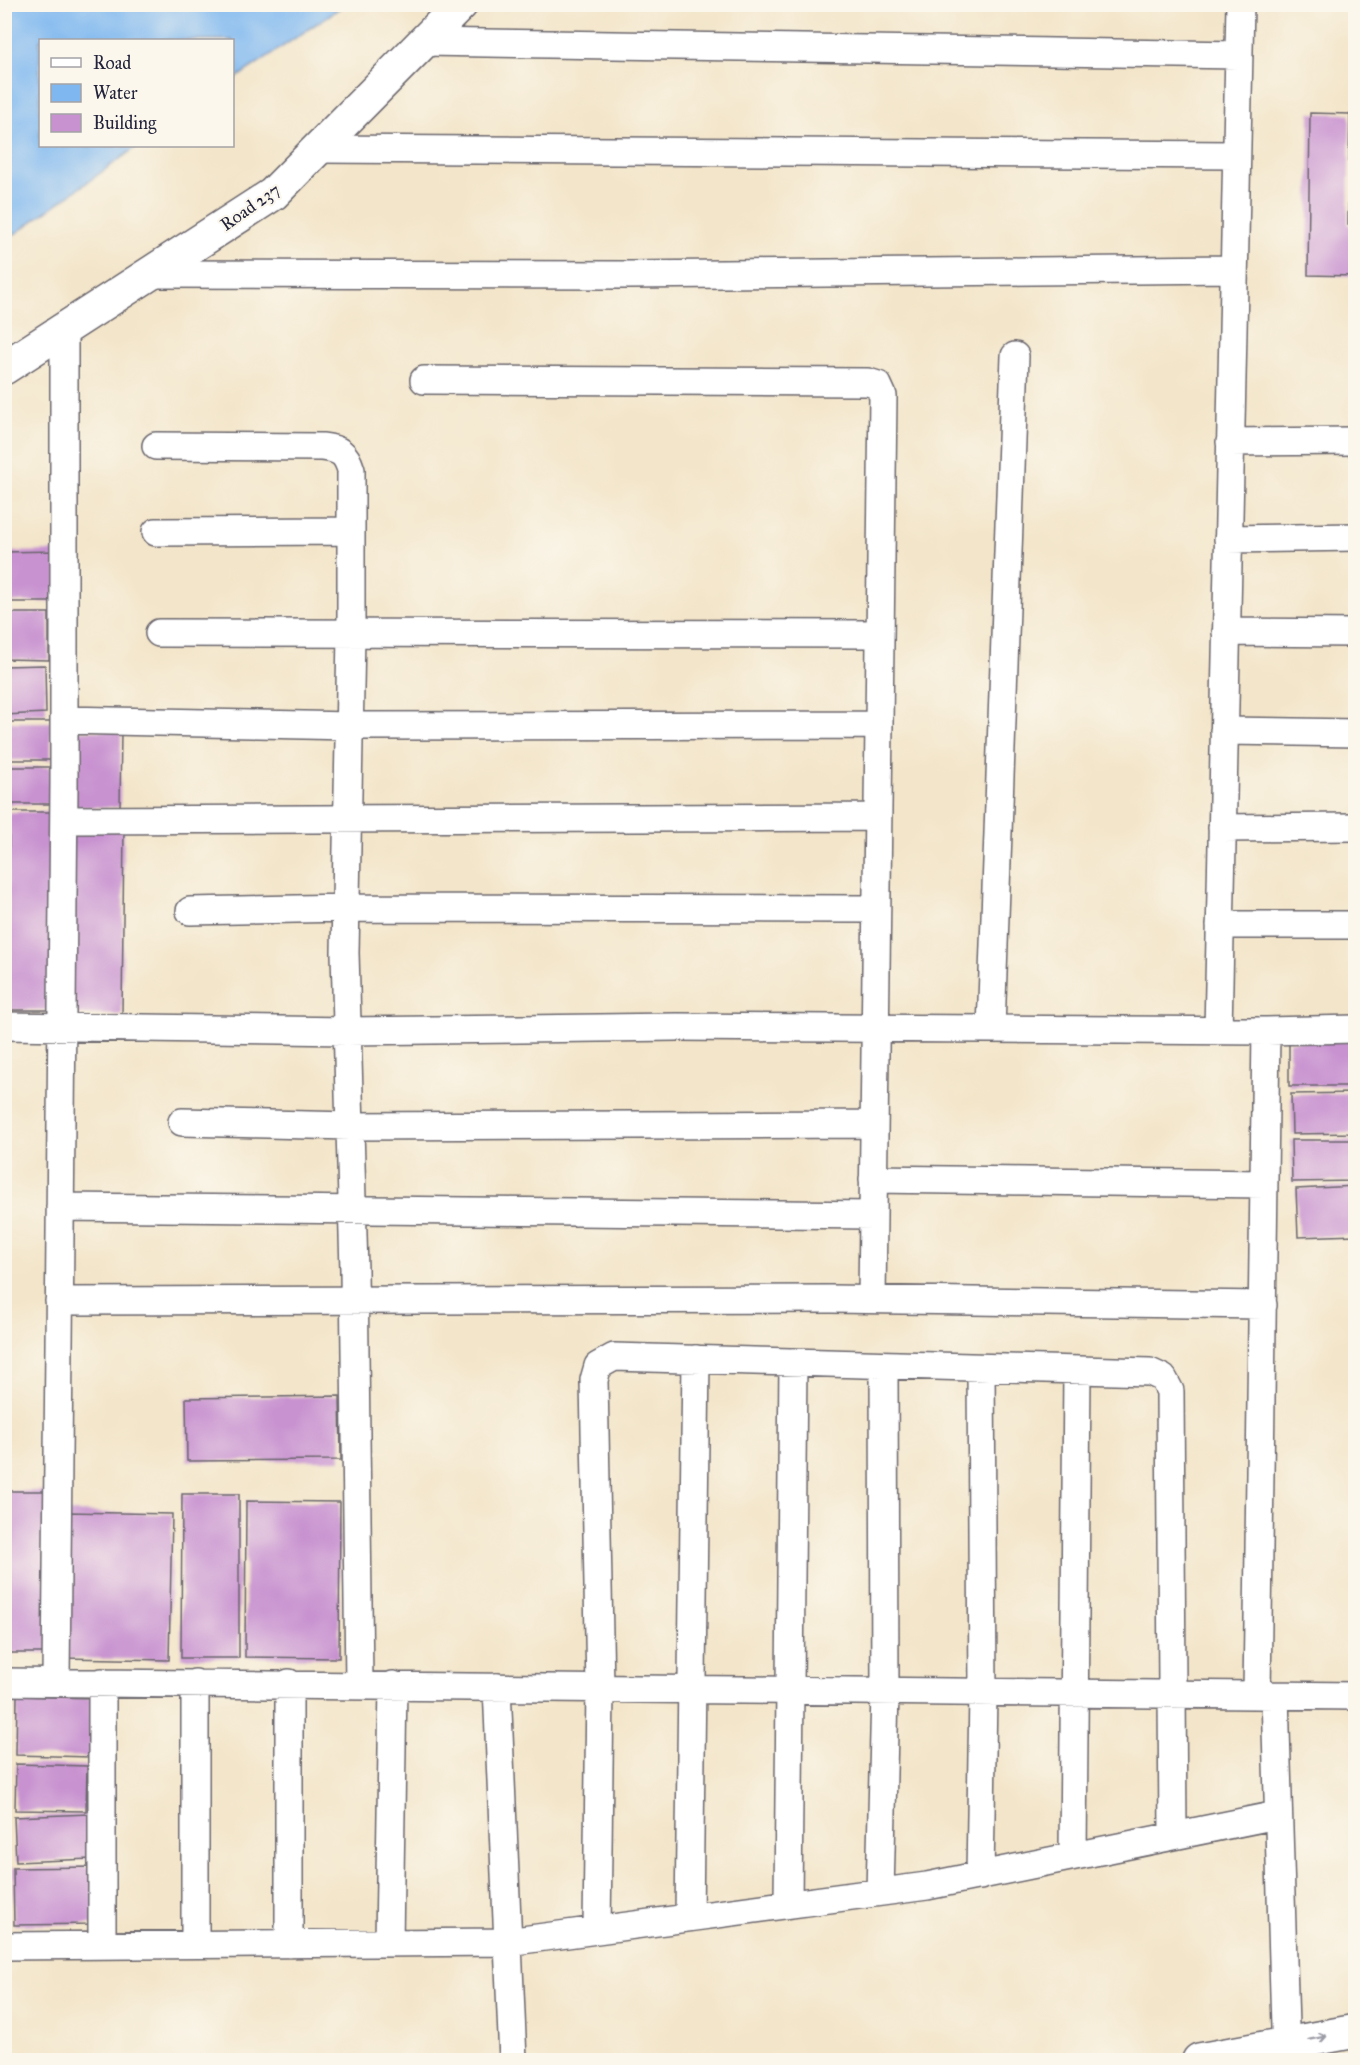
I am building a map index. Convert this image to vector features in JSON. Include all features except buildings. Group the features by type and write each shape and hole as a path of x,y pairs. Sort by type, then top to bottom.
{"street":[{"name":"Road 237","path":"4,368 273,194 461,4"},
{"path":"1218,1031 1240,4"},
{"path":"424,42 1238,56"},
{"path":"318,149 1235,155"},
{"path":"150,274 630,275 1233,269"},
{"path":"56,1682 64,820 64,329"},
{"path":"991,1029 1015,356"},
{"path":"424,380 856,382 878,385 883,396 872,1299"},
{"path":"1230,442 1356,441"},
{"path":"156,446 337,449 347,456 351,470 351,634 346,908 359,1684"},
{"path":"156,532 351,531"},
{"path":"1228,539 1356,537"},
{"path":"1226,632 1356,633"},
{"path":"159,633 880,634"},
{"path":"64,720 349,726 879,725"},
{"path":"1224,731 1356,733"},
{"path":"64,820 347,821 877,817"},
{"path":"1222,828 1356,827"},
{"path":"190,911 346,908 876,909"},
{"path":"1220,926 1356,925"},
{"path":"4,1026 347,1031 677,1027 1218,1031 1356,1029"},
{"path":"1266,1031 1263,1305 1266,1696 1277,1815 1285,2053"},
{"path":"182,1122 350,1126 873,1124"},
{"path":"873,1179 1264,1184"},
{"path":"60,1207 872,1215"},
{"path":"59,1301 872,1299 1263,1305"},
{"path":"597,1929 600,1688 594,1380 598,1366 614,1357 1150,1372 1163,1378 1170,1390 1174,1695 1173,1836"},
{"path":"689,1917 696,1359"},
{"path":"788,1904 788,1692 793,1362"},
{"path":"880,1893 885,1693 884,1365"},
{"path":"980,1876 983,1694 981,1368"},
{"path":"1074,1856 1077,1371"},
{"path":"4,1682 290,1683 788,1692 1356,1696"},
{"path":"102,1682 102,1945"},
{"path":"195,1683 195,1944"},
{"path":"289,1944 290,1683"},
{"path":"389,1942 393,1685"},
{"path":"497,1687 513,2061"},
{"path":"4,1946 507,1942 880,1893 980,1876 1277,1815"},
{"path":"1199,2061 1285,2053 1356,2031"}],"water":[{"path":"5,4 344,4 234,79 234,39 39,39 39,147 137,147 5,241"}]}
